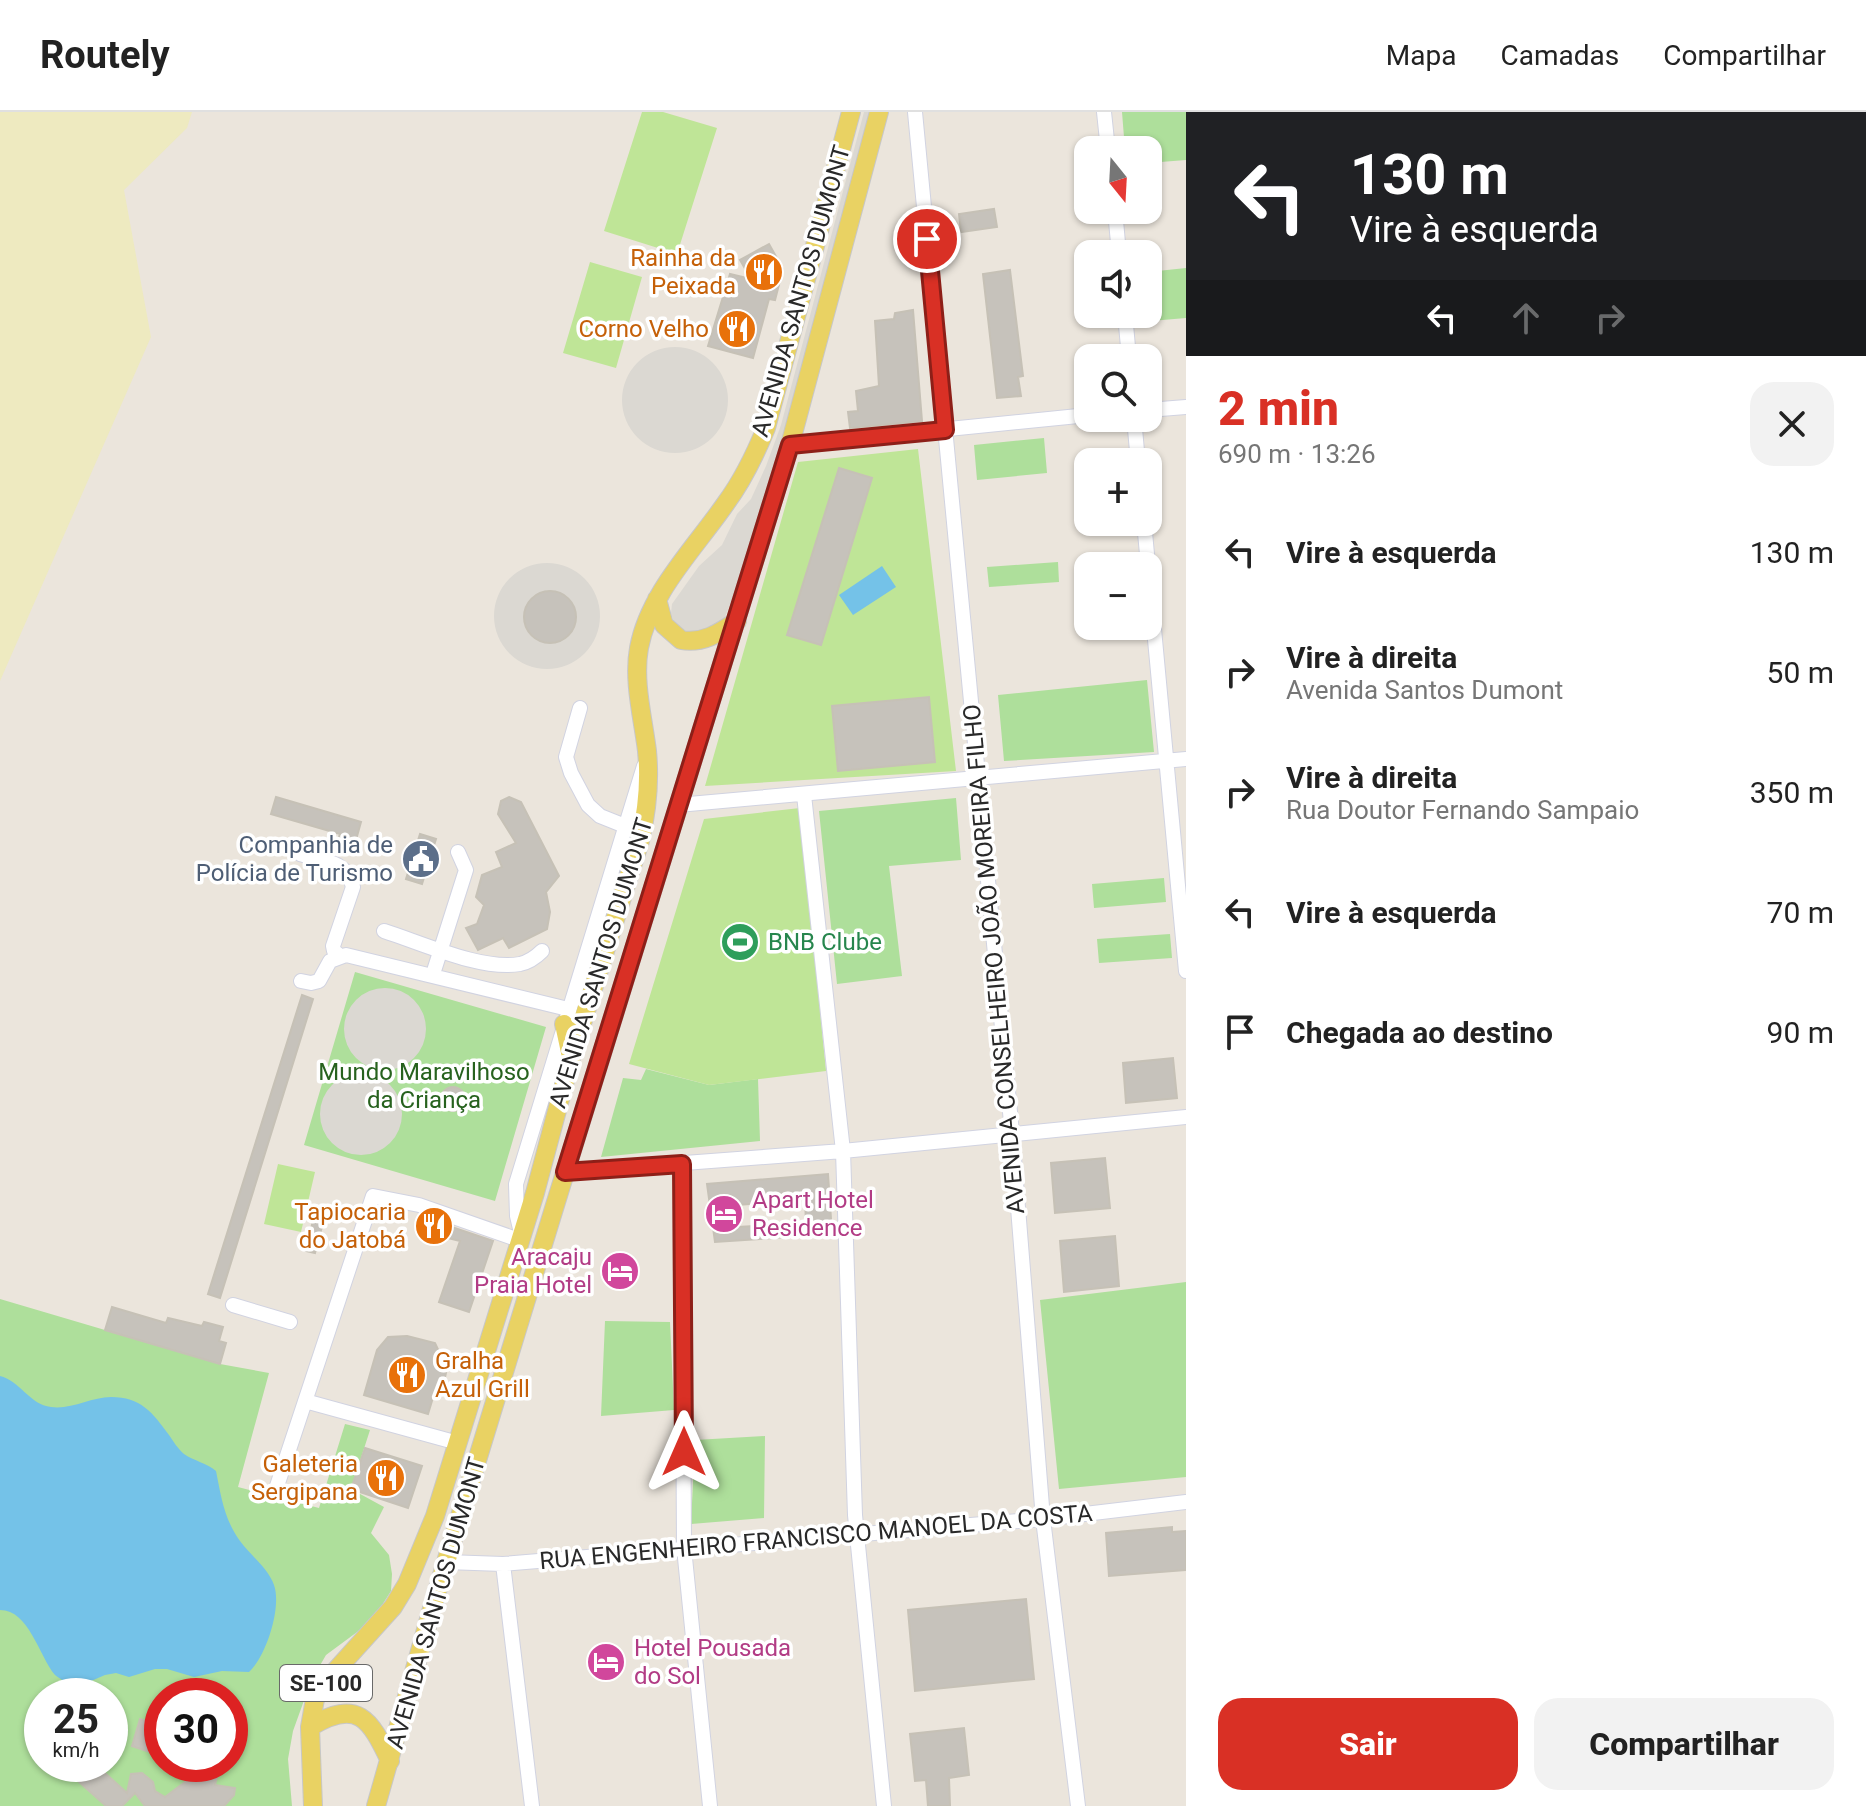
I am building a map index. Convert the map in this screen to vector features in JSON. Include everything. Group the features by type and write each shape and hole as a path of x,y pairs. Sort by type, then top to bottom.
{"main road":[{"name":"AVENIDA SANTOS DUMONT","path":"313,1806 310,1727 315,1699 328,1679 393,1607 407,1584 435,1516 571,1058 640,841 647,812 647,754 638,650 657,599 728,501 752,462 766,428 851,112"},
{"name":"AVENIDA SANTOS DUMONT","path":"376,1806 446,1562 790,445 879,112"},
{"path":"657,599 664,625 681,640 701,641 737,621"},
{"path":"566,1017 571,1058"},
{"path":"310,1727 322,1719 337,1715 351,1713 361,1717 370,1723 390,1761"}],"street":[{"name":"AVENIDA CONSELHEIRO JOÃO MOREIRA FILHO","path":"915,112 1012,1133 1043,1519 1078,1806"},
{"path":"1104,112 1107,136"},
{"path":"1162,409 1186,407"},
{"path":"790,445 1074,416"},
{"path":"1145,536 1186,971"},
{"path":"580,708 566,757 571,773 588,805 608,821 625,826"},
{"path":"277,1486 373,1196 419,1205 520,1237 516,1184 647,754"},
{"path":"678,805 1186,759"},
{"path":"804,795 843,1151 855,1515 884,1806"},
{"path":"433,974 466,870 458,852"},
{"path":"300,854 343,867 351,878 353,887 333,946 340,956"},
{"path":"384,931 487,963 520,964 542,951"},
{"path":"301,981 319,981 330,961 346,955 433,974 566,1017"},
{"path":"565,1172 843,1151 1186,1117"},
{"path":"682,1164 684,1548 710,1806"},
{"path":"233,1305 290,1322"},
{"path":"305,1401 458,1443"},
{"name":"RUA ENGENHEIRO FRANCISCO MANOEL DA COSTA","path":"446,1562 503,1564 1043,1519 1186,1502"},
{"path":"503,1564 532,1806"}],"green space":[{"path":"642,112 663,112 717,128 677,254 604,231"},
{"path":"1122,112 1186,112 1186,160 1162,162 1162,136 1124,136"},
{"path":"590,262 642,277 616,368 563,353"},
{"path":"1186,268 1186,318 1162,320 1162,271"},
{"path":"1044,438 1047,473 977,480 974,445"},
{"path":"918,449 956,771 705,786 798,462"},
{"path":"1058,562 1059,582 989,587 987,567"},
{"path":"1147,680 1154,752 1004,761 998,695"},
{"path":"956,798 961,860 889,866 902,976 837,984 819,811"},
{"name":"BNB Clube","path":"800,808 826,1071 709,1085 629,1064 704,819"},
{"path":"1164,878 1166,902 1094,908 1092,884"},
{"path":"1170,934 1172,958 1099,963 1097,939"},
{"name":"Mundo Maravilhoso da Criança","path":"355,972 546,1027 495,1201 304,1145"},
{"path":"646,1069 709,1085 758,1079 760,1141 601,1157 623,1078 641,1080"},
{"path":"278,1164 315,1172 301,1232 264,1224"},
{"path":"1186,1282 1186,1477 1059,1489 1040,1300"},
{"path":"0,1299 220,1364 269,1373 238,1487 319,1508 345,1424 370,1430 351,1489 384,1507 371,1533 389,1555 391,1591 372,1621 326,1655 311,1681 293,1731 288,1759 292,1806 0,1806"},
{"path":"605,1321 670,1322 674,1410 601,1416"},
{"path":"765,1436 764,1518 691,1524 695,1440"}],"sand":[{"path":"0,112 192,112 187,128 124,190 151,337 0,681"}],"shaded area":[{"path":"864,112 875,112 764,516 722,625 691,636 675,625 672,604 699,566 722,545 737,514 751,499 766,466 781,425"},
{"path":"675,347 695,351 712,363 724,380 728,400 724,420 712,437 695,449 675,453 655,449 638,437 626,420 622,400 626,380 638,363 655,351"},
{"path":"547,563 567,567 584,579 596,596 600,616 596,636 584,653 567,665 547,669 527,665 510,653 498,636 494,616 498,596 510,579 527,567"},
{"path":"385,988 401,991 414,1000 423,1013 426,1029 423,1045 414,1058 401,1067 385,1070 369,1067 356,1058 347,1045 344,1029 347,1013 356,1000 369,991"},
{"path":"361,1073 377,1076 390,1085 399,1098 402,1114 399,1130 390,1143 377,1152 361,1155 345,1152 332,1143 323,1130 320,1114 323,1098 332,1085 345,1076"}],"water":[{"path":"882,566 896,587 853,615 839,595"},
{"path":"0,1376 13,1382 37,1402 51,1407 66,1407 111,1397 130,1400 145,1407 184,1454 216,1471 230,1524 240,1541 268,1573 276,1594 271,1631 261,1655 249,1672 222,1671 194,1677 167,1669 155,1669 129,1677 116,1673 98,1678 60,1678 49,1667 19,1617 0,1610"}],"building":[{"path":"994,209 997,227 961,232 959,214"},
{"path":"769,244 783,269 775,300 769,299 753,358 708,346 730,274 751,279 740,260"},
{"path":"1010,270 1023,376 1018,377 1021,396 997,398 983,274"},
{"path":"913,310 922,421 850,428 848,412 858,411 856,391 879,386 875,321 894,319 895,313"},
{"path":"839,468 872,478 821,645 787,635"},
{"path":"550,591 568,599 576,617 568,635 550,643 532,635 524,617 532,599"},
{"path":"929,697 935,762 838,771 832,706"},
{"path":"276,797 361,822 354,847 337,842 340,834 271,814"},
{"path":"509,797 521,802 559,876 546,892 550,912 547,929 509,948 503,938 478,950 466,928 477,924 484,905 476,897 482,875 502,867 496,852 516,843 498,814 501,801"},
{"name":"Companhia de Polícia de Turismo","path":"420,834 436,839 422,884 406,879"},
{"path":"302,995 313,999 220,1298 208,1294"},
{"path":"1173,1058 1177,1098 1126,1103 1123,1063"},
{"path":"453,1087 461,1091 465,1099 461,1107 453,1111 445,1107 441,1099 445,1091"},
{"path":"1105,1158 1110,1208 1055,1213 1051,1163"},
{"name":"Apart Hotel Residence","path":"828,1174 832,1234 715,1242 707,1184","holes":["805,1200 806,1223 737,1227 736,1205"]},
{"path":"314,1216 324,1219 315,1253 306,1251"},
{"path":"422,1217 493,1241 469,1312 439,1302 460,1241 420,1231"},
{"path":"1115,1236 1119,1286 1064,1292 1060,1241"},
{"path":"112,1307 166,1323 168,1318 202,1326 204,1322 223,1327 219,1341 226,1343 220,1364 105,1330"},
{"name":"Gralha Azul Grill","path":"407,1336 435,1343 447,1368 444,1382 435,1391 428,1414 364,1395 377,1350 388,1337"},
{"name":"Galeteria Sergipana","path":"365,1448 422,1466 408,1508 351,1489"},
{"path":"1172,1527 1172,1532 1186,1531 1186,1570 1109,1576 1106,1533"},
{"path":"1026,1599 1034,1679 915,1691 908,1610"},
{"path":"140,1719 144,1720 144,1750 132,1746"},
{"path":"964,1728 969,1775 949,1778 950,1806 928,1806 926,1780 915,1781 910,1734"},
{"path":"142,1773 144,1782 153,1782 155,1791 165,1797 185,1782 216,1782 215,1785 235,1788 234,1795 224,1806 145,1806 135,1793 122,1806 106,1806 79,1782 115,1782 127,1793 131,1774"}],"place":[{"name":"Rainha da Peixada","path":"764,272"},
{"name":"Corno Velho","path":"737,329"},
{"name":"Companhia de Polícia de Turismo","path":"421,859"},
{"name":"BNB Clube","path":"740,942"},
{"name":"Apart Hotel Residence","path":"724,1214"},
{"name":"Tapiocaria do Jatobá","path":"434,1226"},
{"name":"Aracaju Praia Hotel","path":"620,1271"},
{"name":"Gralha Azul Grill","path":"407,1375"},
{"name":"Galeteria Sergipana","path":"386,1478"},
{"name":"Hotel Pousada do Sol","path":"606,1662"}],"route":[{"path":"684,1452 682,1164 565,1172 790,445 945,430 927,239"}]}
